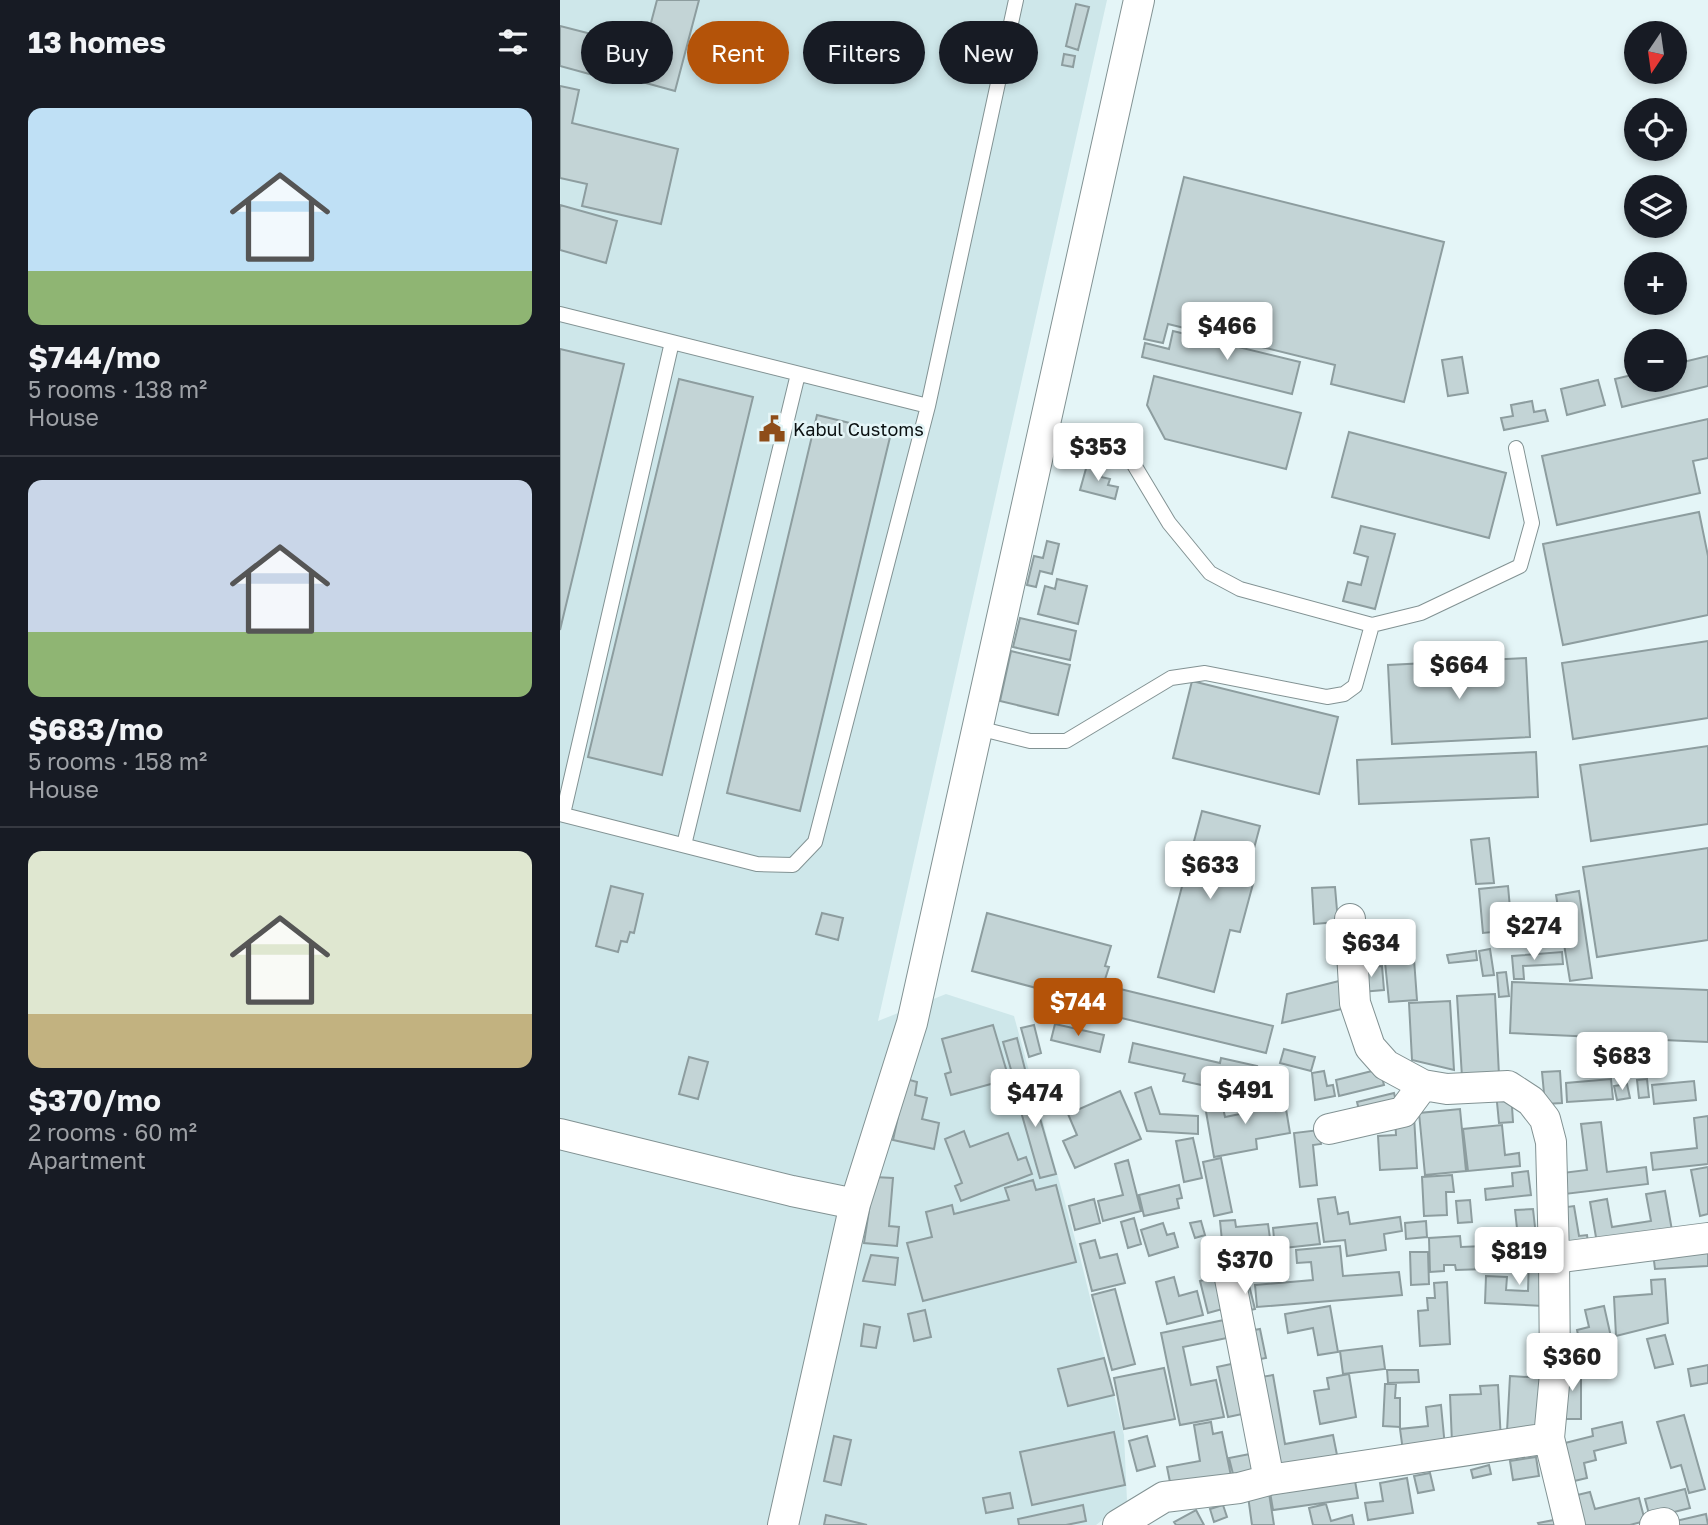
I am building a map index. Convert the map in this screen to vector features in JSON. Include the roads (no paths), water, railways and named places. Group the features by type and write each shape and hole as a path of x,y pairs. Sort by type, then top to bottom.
{"street":[{"path":"783,1525 855,1204 912,1023 1139,0"},
{"path":"1350,919 1355,1003 1370,1047 1386,1065 1423,1085 1447,1089 1508,1086 1531,1101 1545,1119 1551,1142 1554,1258 1555,1374 1549,1438 1570,1525"},
{"path":"1329,1129 1403,1112 1423,1085"},
{"path":"560,1134 855,1204"},
{"path":"1554,1258 1708,1238"},
{"path":"1227,1263 1269,1480"},
{"path":"1118,1525 1164,1497 1239,1488 1269,1480 1549,1438"}],"lane":[{"path":"672,342 561,814 757,864 793,865 815,842 928,406 1016,0"},
{"path":"560,314 928,406"},
{"path":"684,845 798,374"},
{"path":"1121,443 1169,523 1210,573 1240,589 1372,625 1421,613 1520,566 1532,523 1516,449"},
{"path":"978,728 1030,741 1066,740 1171,678 1205,673 1327,697 1344,694 1355,686 1372,625"}],"place":[{"name":"Kabul Customs","path":"772,429"}]}
